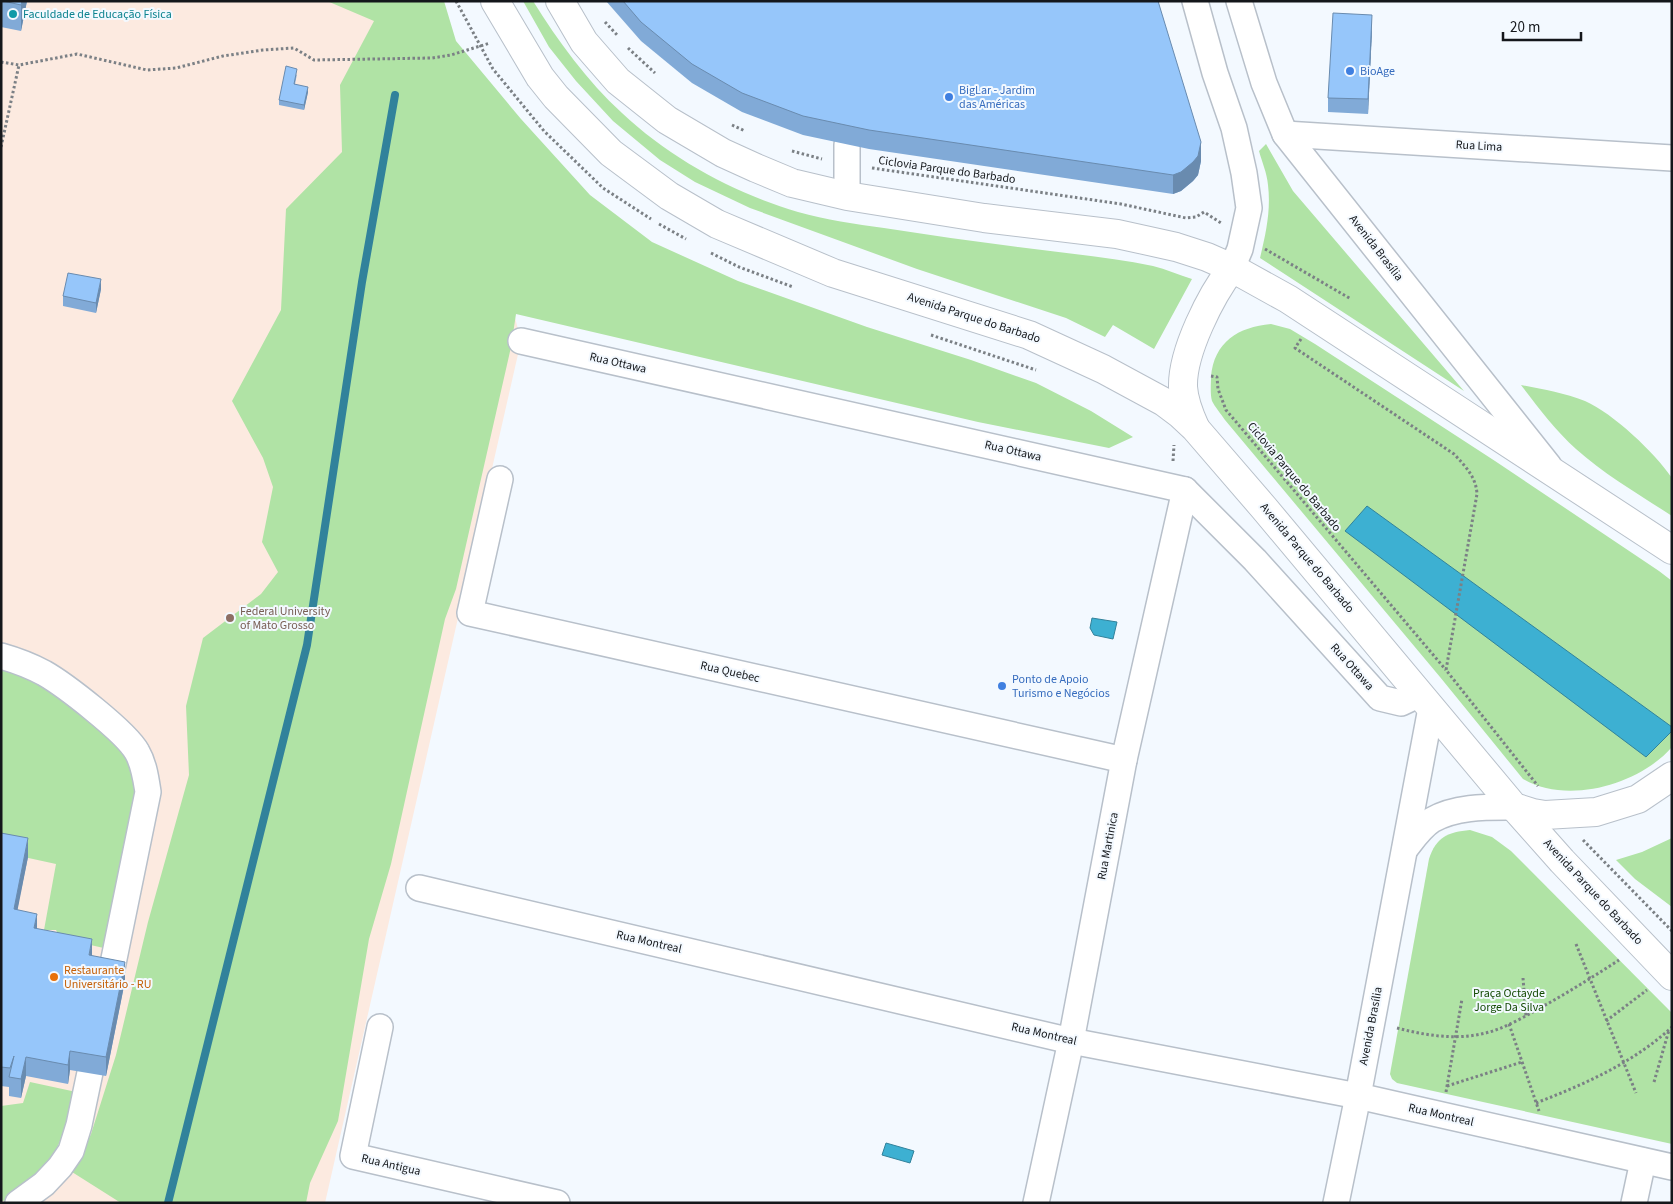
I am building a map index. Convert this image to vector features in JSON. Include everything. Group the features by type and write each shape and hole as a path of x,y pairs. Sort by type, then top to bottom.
{"main road":[{"name":"Avenida Parque do Barbado","path":"495,1 540,76 556,97 611,153 669,196 717,224 833,272 1029,335 1103,369 1164,402 1195,428 1376,640 1514,807 1562,861 1672,976"},
{"path":"560,1 584,42 618,81 667,120 723,153 792,183 847,196 984,218 1117,234 1176,247 1207,257 1280,294 1672,550"},
{"path":"1195,428 1185,401 1184,371 1190,347 1208,306 1219,285 1232,268"},
{"path":"1514,807 1545,815 1596,812 1638,799 1672,776"}],"street":[{"path":"1195,1 1215,73 1234,128 1244,173 1249,208 1240,249 1232,268"},
{"name":"Avenida Brasília","path":"1240,1 1264,83 1285,134 1554,472"},
{"name":"Rua Lima","path":"1285,134 1672,158"},
{"path":"847,154 847,196"},
{"name":"Rua Ottawa","path":"521,341 1185,490 1254,560 1380,698 1401,703 1426,701"},
{"name":"Rua Quebec","path":"500,479 470,613 1124,760"},
{"name":"Rua Martinica","path":"1036,1203 1071,1041 1124,760 1185,490"},
{"path":"1,656 44,673 74,694 125,738 137,751 144,769 148,792 79,1126 71,1151 60,1167 44,1184 18,1203"},
{"name":"Avenida Brasília","path":"1336,1203 1405,848 1426,701"},
{"path":"1405,848 1424,827 1442,815 1465,810 1514,807"},
{"name":"Rua Montreal","path":"418,888 1071,1041 1358,1096 1672,1167"},
{"name":"Rua Antigua","path":"380,1027 353,1156 557,1203"},
{"path":"1634,1203 1643,1161"}],"path":[{"path":"1,62 19,65 77,54 147,70 176,68 223,56 263,50 294,48 314,60 432,58 481,46 456,1"},
{"path":"603,19 629,49 661,79"},
{"path":"1,147 19,65"},
{"path":"725,121 750,133"},
{"name":"Ciclovia Parque do Barbado","path":"787,150 802,155 847,154 887,171 1136,207 1186,218 1196,217 1204,212 1351,299"},
{"path":"1334,289 1295,348 1454,454 1477,483 1478,494 1454,627"},
{"name":"Ciclovia Parque do Barbado","path":"1184,371 1217,377 1220,395 1226,410 1446,670"},
{"path":"1576,944 1636,1093"},
{"path":"1397,1028 1440,1036 1480,1034 1526,1016 1589,980 1619,960"},
{"path":"1523,978 1526,1016"},
{"path":"1606,1021 1648,989"},
{"path":"1445,1094 1462,999"},
{"path":"1509,1024 1540,1114"},
{"path":"1536,1103 1576,1087 1623,1063 1670,1028"},
{"path":"1654,1082 1670,1028"},
{"path":"1446,1086 1522,1062"}],"shaded area":[{"name":"Federal University of Mato Grosso","path":"1,1 438,1 454,79 521,341 325,1203 1,1203"}],"green space":[{"path":"327,1 444,1 456,41 521,119 590,195 652,242 738,281 867,327 1036,383 1091,411 1133,437 1109,448 978,422 516,314 511,347 456,589 445,619 391,864 369,939 338,1121 310,1183 306,1203 121,1203 72,1172 91,1134 116,1055 148,922 189,775 186,706 203,638 261,594 278,572 262,542 273,487 263,458 232,401 281,310 286,209 342,152 340,85 374,21"},
{"path":"523,1 533,1 563,46 585,74 609,101 641,130 682,160 750,195 798,212 830,220 1120,260 1158,267 1192,279 1154,349 1113,325 1105,337 1066,318 917,269 750,208 695,182 660,160 613,121 576,81 549,47"},
{"path":"1266,144 1293,191 1464,391 1260,258 1266,231 1269,194 1266,172 1259,151"},
{"path":"1271,324 1290,329 1315,344 1495,461 1672,581 1672,747 1658,760 1641,772 1622,781 1602,787 1581,790 1560,790 1541,787 1523,779 1225,420 1213,403 1211,377 1217,354 1230,338 1238,333"},
{"path":"1521,385 1561,393 1585,401 1621,424 1655,457 1672,478 1672,516 1611,476 1576,449 1540,410"},
{"path":"1,664 34,676 107,729 140,770 108,949 60,938 56,930 44,930 56,864 1,852"},
{"name":"Praça Octayde Jorge Da Silva","path":"1470,830 1492,837 1511,851 1672,1013 1672,1144 1397,1083 1392,1079 1390,1074 1429,859 1435,845 1444,837 1455,832"},
{"path":"1672,838 1672,907 1635,879 1616,860 1642,852"},
{"path":"30,1082 81,1093 46,1173 12,1200 1,1201 1,1106 23,1103"}],"water":[{"path":"1367,506 1672,727 1672,731 1646,757 1345,531"},
{"path":"1092,618 1117,622 1113,639 1094,635 1090,628"},
{"path":"886,1143 914,1151 910,1163 882,1155"}],"building":[{"path":"3,1 22,1 21,5"},
{"name":"BigLar - Jardim das Américas","path":"623,1 1158,1 1201,142 1198,156 1181,172 1173,175 869,130 803,116 742,93 692,64 641,22"},
{"name":"BioAge","path":"1333,13 1372,15 1368,99 1328,98"},
{"path":"286,66 297,69 294,84 308,87 304,105 279,100"},
{"path":"68,273 101,279 96,303 63,296"},
{"name":"Restaurante Universitário - RU","path":"1,833 28,838 14,909 37,914 34,928 92,939 89,955 125,962 106,1057 70,1051 68,1065 26,1057 21,1079 9,1077 14,1056 10,1068 1,1067"}],"waterway":[{"path":"168,1203 307,645 362,282 395,95"}],"place":[{"name":"Faculdade de Educação Física","path":"13,14"},
{"name":"BioAge","path":"1350,71"},
{"name":"BigLar - Jardim das Américas","path":"949,97"},
{"name":"Federal University of Mato Grosso","path":"230,618"},
{"name":"Ponto de Apoio Turismo e Negócios","path":"1002,686"},
{"name":"Restaurante Universitário - RU","path":"54,977"}]}
